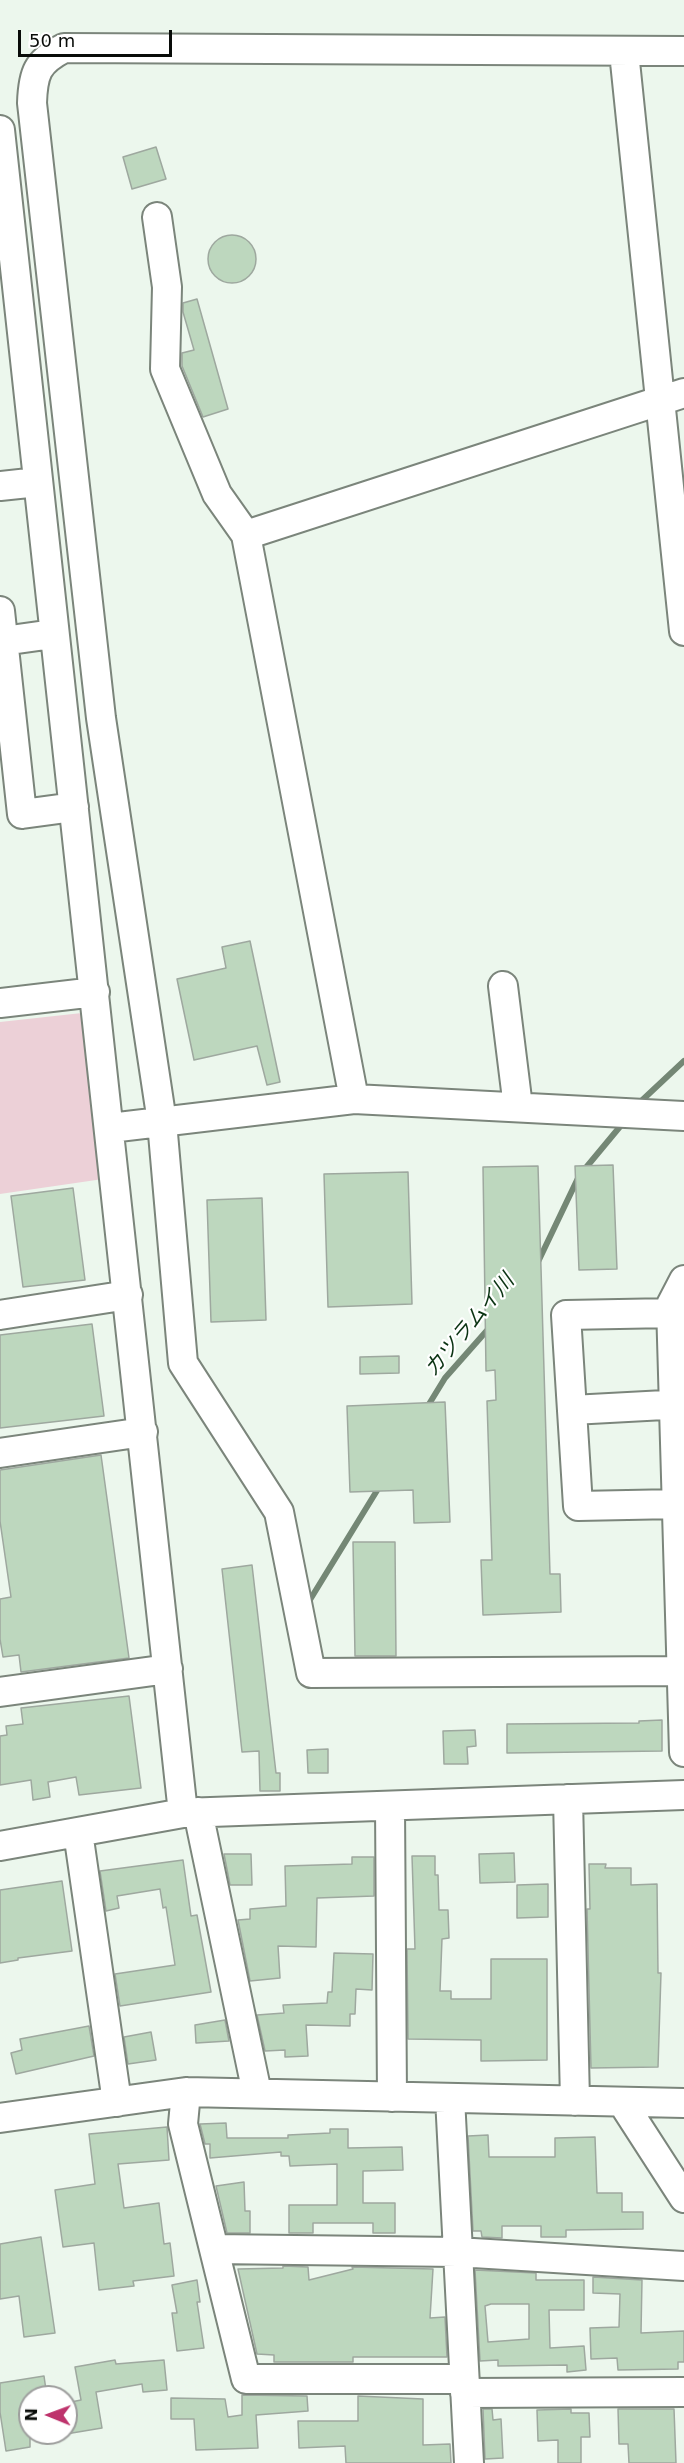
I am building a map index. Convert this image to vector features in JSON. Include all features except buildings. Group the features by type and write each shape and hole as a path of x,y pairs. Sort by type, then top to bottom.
{"street":[{"path":"683,1671 311,1673 279,1512 183,1364 162,1122 101,718 32,103 33,82 44,58 63,48 684,51"},
{"path":"624,52 672,397 684,631"},
{"path":"0,130 53,634 110,1128 168,1669 190,1813 257,2093"},
{"path":"157,217 167,287 165,369 217,494 246,535 354,1099"},
{"path":"246,535 672,397"},
{"path":"0,486 38,482"},
{"path":"0,611 22,814 74,807"},
{"path":"3,641 53,634"},
{"path":"503,986 518,1107"},
{"path":"0,1003 94,992"},
{"path":"110,1128 354,1099 684,1116"},
{"path":"684,1280 671,1305 679,1405 677,1504 684,1752"},
{"path":"0,1315 128,1295"},
{"path":"672,1313 566,1315 578,1506 677,1504"},
{"path":"572,1410 679,1405"},
{"path":"0,1453 143,1432"},
{"path":"0,1692 168,1669"},
{"path":"0,1846 190,1813 684,1795"},
{"path":"568,1799 575,2101"},
{"path":"390,1806 392,2097"},
{"path":"78,1832 117,2102"},
{"path":"186,2092 183,2124 246,2379 684,2392"},
{"path":"0,2118 186,2092 684,2103"},
{"path":"450,2098 469,2463"},
{"path":"622,2102 684,2198"},
{"path":"214,2249 457,2252 684,2266"}],"shaded area":[{"path":"82,1013 103,1179 0,1194 0,1022"}],"waterway":[{"name":"カツラムイ川","path":"637,1105 684,1061"},
{"name":"カツラムイ川","path":"537,1264 579,1176 623,1123"},
{"name":"カツラムイ川","path":"426,1409 445,1378 490,1327"},
{"name":"カツラムイ川","path":"308,1603 381,1484"}]}
